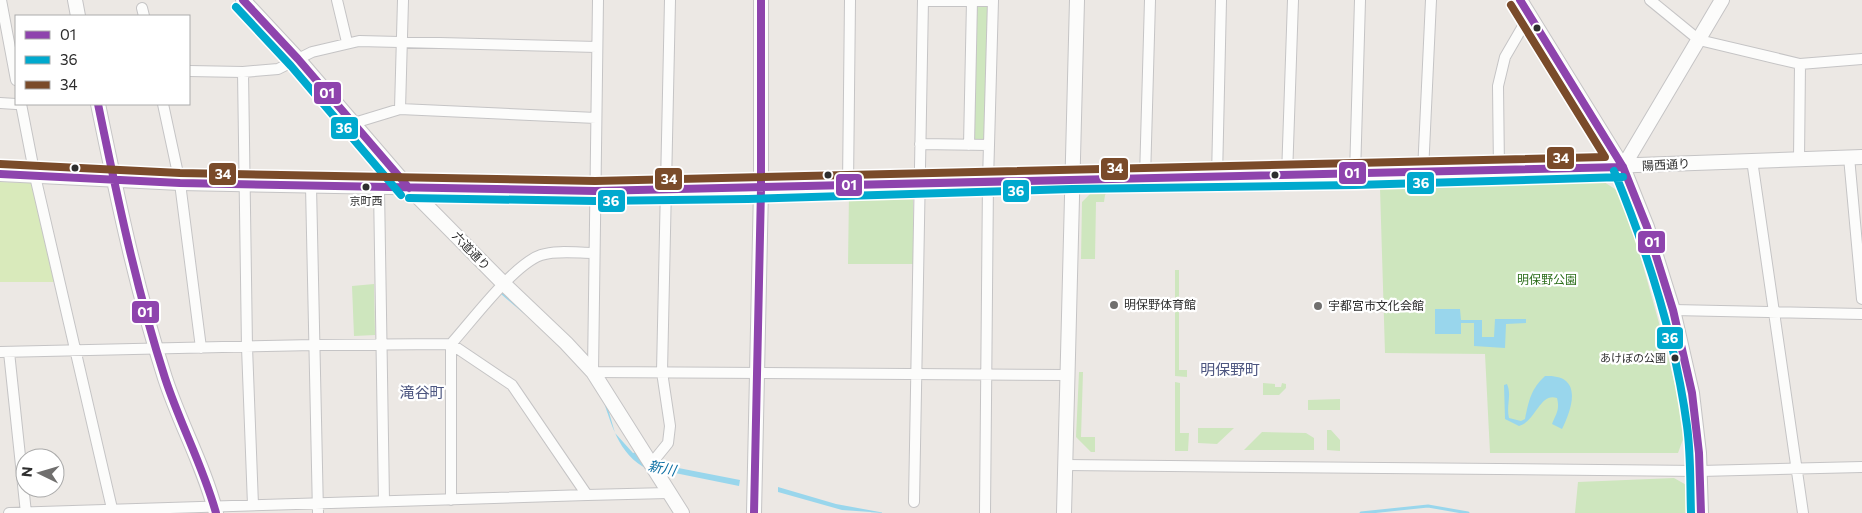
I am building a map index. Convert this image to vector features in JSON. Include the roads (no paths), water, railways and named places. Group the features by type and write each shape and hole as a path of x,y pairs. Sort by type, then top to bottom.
{"street":[{"path":"1,0 3,26 15,76"},
{"path":"74,0 78,15"},
{"name":"六道通り","path":"243,0 298,59 409,188 593,372 682,513"},
{"path":"337,0 347,42"},
{"path":"400,109 403,0"},
{"path":"598,0 593,372 757,372 987,376 1067,375"},
{"path":"653,468 668,444 670,426 662,372 670,0"},
{"path":"754,513 761,189 761,0"},
{"path":"848,185 850,0"},
{"path":"914,502 923,1 993,0 988,181 985,513"},
{"path":"1064,513 1077,0"},
{"path":"1145,178 1150,0"},
{"path":"1217,177 1221,0"},
{"path":"1287,176 1293,0"},
{"path":"1355,175 1360,0"},
{"path":"1423,172 1431,0"},
{"path":"1520,0 1623,167 1647,227 1673,310 1692,393 1700,470 1701,513"},
{"path":"1650,0 1699,40 1800,64 1862,59"},
{"path":"1623,167 1722,0"},
{"path":"969,144 972,1"},
{"path":"1499,170 1498,86 1505,57 1530,14"},
{"path":"190,71 243,72 278,69 312,52 347,42 402,41 597,47"},
{"path":"1799,159 1800,64"},
{"path":"243,72 247,347 253,504"},
{"path":"0,103 15,104"},
{"path":"19,105 112,511"},
{"path":"98,105 114,180 157,349 174,404 206,477 215,510"},
{"path":"163,105 180,183 201,348"},
{"path":"354,124 400,109 596,118"},
{"path":"920,144 989,145"},
{"path":"1856,157 1862,299"},
{"name":"陽西通り","path":"0,174 180,183 595,191 761,189 1072,178 1355,175 1623,167 1856,157"},
{"path":"1752,160 1804,513"},
{"path":"311,186 318,508"},
{"path":"379,188 384,501"},
{"path":"452,500 451,344 504,284 531,259 542,255 594,253"},
{"path":"1673,310 1862,314"},
{"path":"26,513 4,352 451,344 512,385 587,495"},
{"path":"1065,465 1700,470 1862,467"},
{"path":"9,513 215,510 253,504 318,508 384,501 668,493"}],"water":[{"path":"503,292 574,354 602,388 615,431 600,392 593,380 570,354 501,294"},
{"path":"1435,309 1460,309 1461,320 1482,320 1482,337 1494,337 1495,319 1526,319 1526,323 1506,324 1505,348 1474,346 1474,323 1461,323 1461,334 1435,334"},
{"path":"1545,376 1565,380 1570,386 1572,393 1571,402 1562,429 1552,424 1558,409 1557,398 1551,397 1546,399 1530,419 1519,426 1505,419 1504,385 1507,384 1508,388 1509,418 1521,421 1525,419 1529,400 1534,390"},
{"path":"615,433 633,453 636,452 649,470 629,455"},
{"path":"663,465 740,480 739,486 665,471"},
{"path":"778,487 836,504 885,513 842,510 778,492"}],"waterway":[{"name":"新川","path":"1361,513 1428,506 1468,513"}],"place":[{"name":"京町西","path":"366,187"},
{"name":"明保野体育館","path":"1114,305"},
{"name":"宇都宮市文化会館","path":"1318,306"},
{"name":"あけぼの公園","path":"1675,358"}],"district":[{"name":"明保野町","path":"1230,370"},
{"name":"滝谷町","path":"422,393"}],"park label":[{"name":"明保野公園","path":"1547,280"}]}
